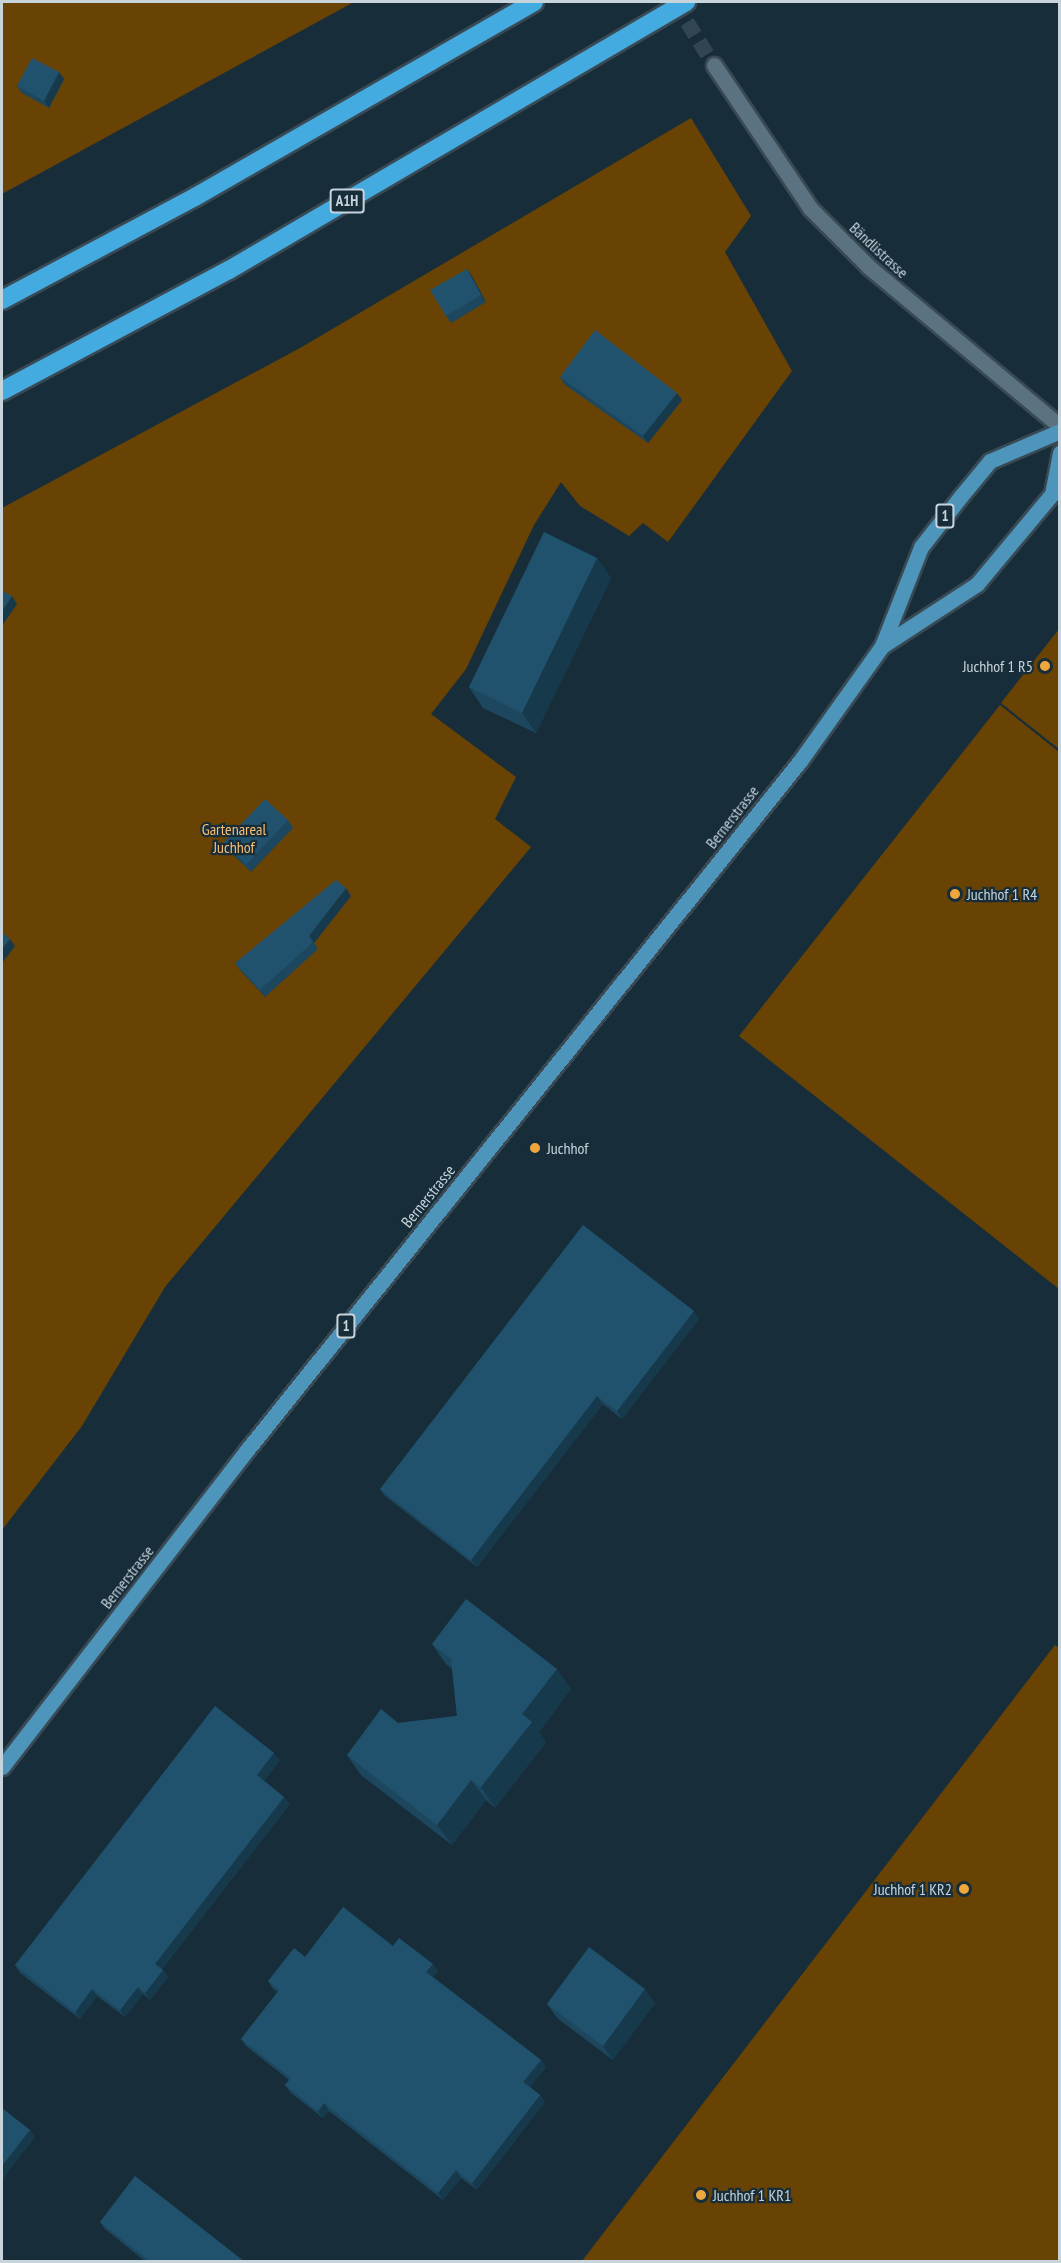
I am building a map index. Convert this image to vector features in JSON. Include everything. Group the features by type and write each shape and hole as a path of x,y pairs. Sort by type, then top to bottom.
{"highway":[{"path":"2,300 195,197 534,2"},
{"name":"A1H","path":"2,391 229,270 686,2"}],"main road":[{"name":"Bernerstrasse","path":"2,1767 254,1441 800,761 882,646 921,547 974,480 990,461 1059,431"},
{"name":"Bernerstrasse","path":"882,646 977,584 1052,494 1059,453"}],"street":[{"name":"Bändlistrasse","path":"714,65 810,208 869,267 1059,426"}],"green space":[{"path":"2,2 354,2 2,194"},
{"name":"Gartenareal Juchhof","path":"691,118 751,216 725,252 792,371 668,542 643,523 629,536 580,506 561,482 534,525 466,669 431,714 516,777 495,819 531,847 165,1287 82,1426 2,1530 2,508 300,348"},
{"name":"Juchhof 1 R5","path":"1059,629 1059,749 1001,703"},
{"name":"Juchhof 1 R4","path":"1000,705 1059,752 1059,1289 739,1036"},
{"name":"Juchhof 1 KR2","path":"1055,1645 1060,1649 1059,2261 582,2261"}],"building":[{"path":"32,58 59,72 44,101 17,86"},
{"path":"467,269 481,295 446,316 430,290"},
{"path":"595,330 677,393 643,436 560,377"},
{"path":"544,532 597,558 522,713 469,687"},
{"path":"2,591 12,596 2,611"},
{"path":"265,799 288,820 246,865 223,843"},
{"path":"336,880 346,888 309,936 313,942 260,990 235,963"},
{"path":"2,932 10,939 2,949"},
{"path":"583,1225 694,1311 617,1411 597,1396 471,1560 380,1489"},
{"path":"466,1599 557,1669 522,1714 532,1722 481,1787 471,1780 437,1825 347,1755 381,1709 398,1723 457,1716 451,1659 432,1644"},
{"path":"215,1706 274,1753 257,1775 284,1797 155,1964 163,1970 145,1993 138,1987 120,2010 92,1989 75,2012 15,1965"},
{"path":"343,1907 393,1946 399,1938 433,1964 426,1972 541,2060 523,2082 540,2095 472,2183 456,2170 438,2193 324,2103 318,2111 285,2085 291,2078 241,2039 279,1990 268,1981 294,1948 305,1957"},
{"path":"589,1947 645,1989 603,2046 547,2004"},
{"path":"2,2108 30,2130 2,2166"},
{"path":"135,2176 245,2262 151,2262 100,2222"}],"tunnel":[{"path":"675,2 714,65"}],"place":[{"name":"Juchhof 1 R5","path":"1045,666"},
{"name":"Juchhof 1 R4","path":"955,894"},
{"name":"Juchhof","path":"535,1148"},
{"name":"Juchhof 1 KR2","path":"964,1889"},
{"name":"Juchhof 1 KR1","path":"701,2195"}]}
